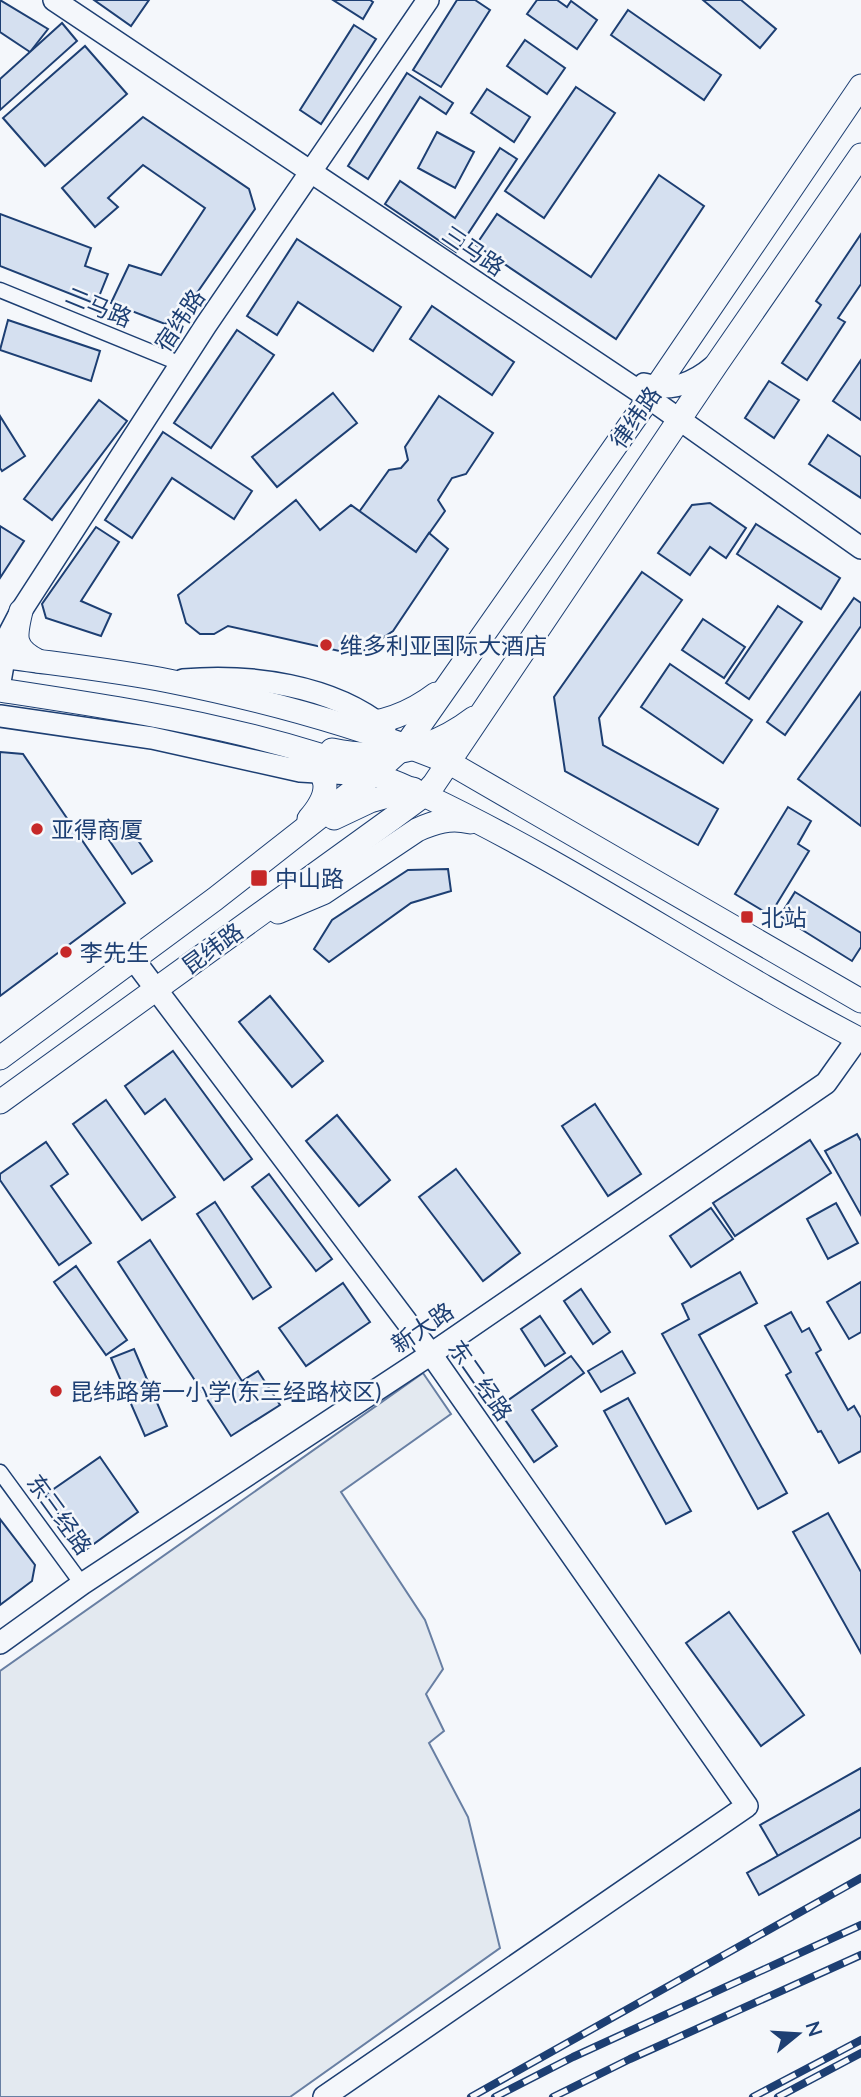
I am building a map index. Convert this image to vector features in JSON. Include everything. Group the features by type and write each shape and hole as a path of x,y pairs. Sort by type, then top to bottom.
{"main road":[{"name":"律纬路","path":"407,749 451,681 861,86"},
{"name":"律纬路","path":"423,790 450,763 679,419 861,155"},
{"path":"21,611 17,632 18,645 24,653 41,662"},
{"path":"2,657 169,681 301,713 450,763 861,1002"},
{"path":"341,726 377,722 408,711 451,681"},
{"path":"0,690 98,705 244,735 423,790 480,824 564,868 860,1040"},
{"path":"277,744 346,753 407,749 440,740 455,732 491,701"},
{"path":"277,744 301,755 322,773 325,792 321,803 293,838"},
{"name":"昆纬路","path":"0,1058 134,960 407,749"},
{"path":"293,838 370,801 446,783 474,788 528,808"},
{"name":"昆纬路","path":"0,1102 251,920 423,790"},
{"path":"251,920 323,893 417,830 433,823 463,820 480,824"}],"street":[{"name":"三马路","path":"54,0 603,368 634,381 652,393"},
{"name":"宿纬路","path":"0,682 2,657 8,636 21,611 181,364 428,0"},
{"name":"二马路","path":"0,290 181,364"},
{"path":"652,393 699,378 716,365"},
{"path":"652,393 679,419 861,548"},
{"path":"169,681 217,678 279,684 305,690 350,705 377,722 407,749"},
{"path":"0,716 152,738 272,766 322,773 373,775"},
{"name":"东二经路","path":"134,960 431,1354 747,1806 324,2097"},
{"name":"新大路","path":"0,1643 82,1584 431,1354 826,1083 860,1040"},
{"name":"东三经路","path":"0,1472 82,1584"}],"shaded area":[{"path":"423,1373 451,1414 341,1492 425,1620 443,1669 426,1694 444,1731 429,1743 468,1817 500,1948 290,2097 0,2097 0,1671"}],"building":[{"path":"0,0 48,29 30,52 0,32"},
{"path":"94,0 149,0 131,26"},
{"path":"333,0 370,0 373,2 363,19"},
{"path":"457,0 475,0 490,10 441,87 413,70"},
{"path":"537,0 557,0 567,7 571,1 597,20 577,49 527,14"},
{"path":"703,0 741,0 776,29 760,48"},
{"path":"628,10 721,75 704,100 611,35"},
{"path":"62,23 77,41 0,110 0,79"},
{"path":"354,25 376,39 321,124 300,110"},
{"path":"525,40 565,68 547,94 507,66"},
{"path":"85,46 127,94 45,166 3,118"},
{"path":"407,73 453,103 446,114 420,97 368,179 348,166"},
{"path":"576,87 615,113 544,218 505,191"},
{"path":"487,89 530,117 514,142 471,113"},
{"path":"143,117 249,189 255,209 181,316 165,324 111,303 129,265 161,275 205,208 143,165 108,198 118,207 95,227 62,188"},
{"path":"437,132 474,152 455,188 418,168"},
{"path":"500,148 517,159 456,252 385,204 400,181 455,218"},
{"path":"659,175 704,206 616,339 476,245 497,214 591,277"},
{"path":"0,214 91,248 85,266 108,274 96,304 0,266"},
{"path":"861,234 861,284 838,318 845,322 807,380 782,363 821,305 816,301"},
{"path":"297,239 401,307 373,351 298,302 277,335 247,316"},
{"path":"432,306 514,362 492,395 410,339"},
{"path":"8,320 100,351 91,381 0,350"},
{"path":"237,330 274,355 211,448 174,423"},
{"path":"861,360 861,420 833,401"},
{"path":"769,381 799,400 774,438 745,418"},
{"path":"333,393 357,423 277,487 252,457"},
{"path":"439,396 493,433 466,474 452,478 438,500 445,511 416,552 359,512 389,470 401,468 408,460 405,447"},
{"path":"99,400 127,421 52,520 24,499"},
{"path":"0,416 25,456 2,471 0,468"},
{"path":"163,432 252,491 234,519 172,478 132,538 105,520"},
{"path":"828,435 861,457 861,498 809,464"},
{"path":"296,500 320,530 351,505 416,552 429,533 448,549 393,631 357,655 228,626 214,634 200,634 186,623 178,595"},
{"path":"710,503 746,528 726,558 710,547 690,575 658,553 692,505"},
{"path":"756,524 840,578 821,609 737,554"},
{"path":"0,526 24,541 0,578"},
{"path":"96,527 119,542 81,601 111,614 101,636 46,618 42,604"},
{"path":"642,572 682,600 599,718 603,745 718,809 698,845 565,771 554,697"},
{"path":"854,598 861,603 861,626 785,735 767,722"},
{"path":"778,606 802,622 749,699 726,683"},
{"path":"703,619 745,647 724,678 682,650"},
{"path":"670,664 752,720 723,763 641,707"},
{"path":"861,692 861,826 798,779"},
{"name":"亚得商厦","path":"0,752 23,754 125,903 0,996"},
{"path":"788,807 811,821 798,844 809,851 770,915 735,894"},
{"path":"127,824 152,861 132,874 107,837"},
{"path":"448,869 451,891 411,903 329,962 314,949 332,920 408,870"},
{"path":"795,892 861,933 861,947 852,961 780,916"},
{"path":"270,996 323,1061 292,1087 239,1022"},
{"path":"173,1051 252,1159 224,1180 165,1099 145,1114 125,1086"},
{"path":"106,1100 175,1197 142,1220 73,1124"},
{"path":"595,1104 641,1174 608,1196 562,1126"},
{"path":"337,1115 390,1180 359,1206 306,1141"},
{"path":"857,1134 861,1141 861,1215 825,1151"},
{"path":"810,1140 831,1173 735,1236 713,1203"},
{"path":"46,1142 68,1174 51,1186 91,1243 59,1265 0,1180 0,1174"},
{"path":"456,1169 520,1253 483,1281 419,1197"},
{"path":"269,1174 332,1259 316,1271 252,1187"},
{"path":"215,1202 271,1287 253,1299 197,1214"},
{"path":"836,1203 858,1243 828,1259 807,1219"},
{"path":"711,1208 733,1239 691,1267 670,1236"},
{"path":"150,1240 242,1381 258,1371 280,1405 231,1436 118,1262"},
{"path":"76,1266 127,1340 106,1355 54,1282"},
{"path":"740,1272 757,1303 699,1335 787,1493 758,1509 662,1334 689,1319 682,1304"},
{"path":"861,1282 861,1332 849,1339 827,1302"},
{"path":"343,1283 370,1322 306,1366 279,1328"},
{"path":"581,1289 610,1332 593,1344 564,1301"},
{"path":"791,1312 802,1332 809,1328 821,1350 816,1353 848,1410 854,1406 861,1418 861,1451 839,1463 786,1375 791,1372 765,1326"},
{"path":"540,1316 565,1353 545,1366 521,1329"},
{"path":"134,1349 167,1426 145,1436 111,1358"},
{"path":"622,1351 635,1373 601,1392 588,1371"},
{"path":"571,1356 584,1373 532,1410 557,1446 534,1462 497,1408"},
{"path":"628,1398 691,1511 666,1524 604,1411"},
{"path":"100,1457 138,1512 84,1551 45,1495"},
{"path":"828,1513 861,1572 861,1653 793,1532"},
{"path":"0,1519 35,1565 32,1581 0,1605"},
{"path":"729,1612 804,1715 761,1746 686,1643"},
{"path":"861,1768 861,1809 778,1856 760,1825"},
{"path":"861,1809 861,1837 759,1895 747,1873"}],"railway":[{"path":"471,2097 861,1878"},
{"path":"495,2097 573,2057 861,1925"},
{"path":"553,2097 630,2059 861,1955"},
{"path":"753,2097 861,2040"},
{"path":"778,2097 861,2053"}],"place":[{"name":"维多利亚国际大酒店","path":"326,645"},
{"name":"亚得商厦","path":"37,829"},
{"name":"中山路","path":"259,878"},
{"name":"北站","path":"747,917"},
{"name":"李先生","path":"66,952"},
{"name":"昆纬路第一小学(东三经路校区)","path":"56,1391"}]}
